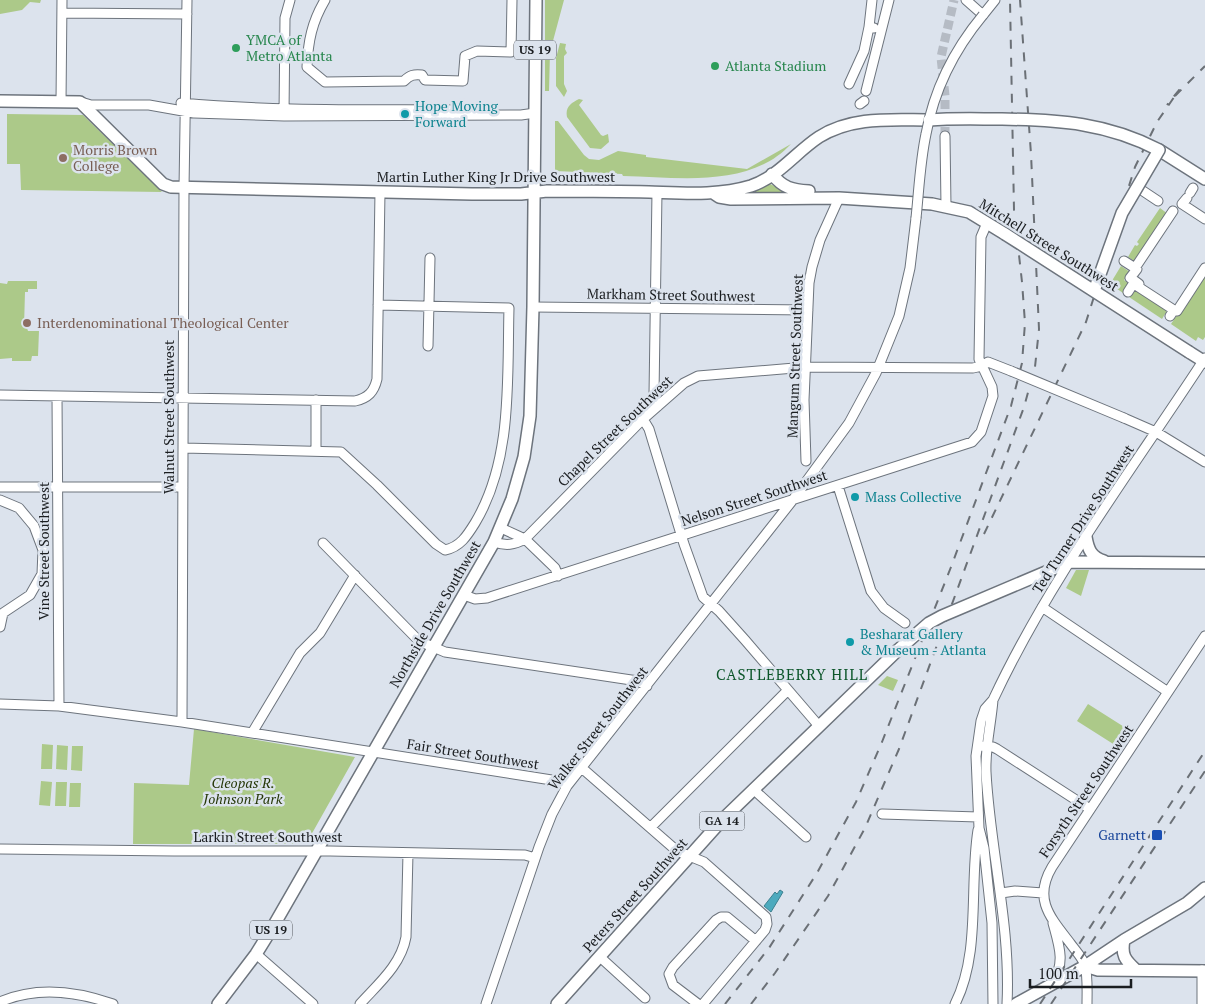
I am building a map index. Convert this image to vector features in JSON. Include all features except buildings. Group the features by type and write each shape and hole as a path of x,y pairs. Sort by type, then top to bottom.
{"main road":[{"name":"US 19","path":"534,192 531,113 536,0"},
{"path":"0,101 80,102"},
{"name":"Martin Luther King Jr Drive Southwest","path":"80,102 163,184 184,188 503,194 552,191 712,193 750,186 772,174 819,137 842,126 881,119 1041,120 1079,123 1118,132 1159,150"},
{"path":"1094,291 1122,213 1159,150 1205,179"},
{"path":"772,174 779,183 788,188 828,191 839,198"},
{"name":"Northside Drive Southwest","path":"219,1004 256,954 317,851 501,528 512,499 524,457 530,416 534,192"},
{"name":"Mitchell Street Southwest","path":"712,193 719,197 731,199 839,198 907,201 946,206 969,212 1204,360"},
{"path":"1086,536 1092,555 1108,562"},
{"path":"1070,562 1205,562"},
{"name":"Peters Street Southwest","path":"557,1004 753,789 898,650 930,623 942,616 1070,562"},
{"path":"1021,1001 1085,966 1124,940 1187,903 1205,888"},
{"path":"1124,940 1122,951 1125,960 1136,970"},
{"path":"1085,966 1098,970 1203,970"}],"street":[{"path":"61,102 62,0"},
{"name":"Walnut Street Southwest","path":"182,722 184,188 187,0"},
{"path":"284,112 285,18 290,0"},
{"path":"325,0 313,20 307,67 325,82 404,81 410,75 416,74 422,75 426,80 464,81 466,56 477,52 511,52 512,0"},
{"path":"848,84 864,51 872,0"},
{"path":"864,99 889,0"},
{"path":"966,0 983,14"},
{"name":"Walker Street Southwest","path":"486,1004 535,858 552,814 567,786 583,769 792,501 849,423 878,368 899,316 910,268 924,144 937,94 946,70 962,43 995,0"},
{"path":"62,13 187,14"},
{"path":"869,27 881,30"},
{"path":"80,102 91,105 186,107 212,114 284,112 521,116 531,113"},
{"path":"945,136 946,206"},
{"path":"1143,191 1158,201"},
{"path":"0,395 355,401 363,399 375,388 377,379 380,192"},
{"path":"657,192 654,396 658,406"},
{"path":"1205,219 1188,196 1174,211 1172,210 1130,278 1139,284 1137,286 1169,318 1177,312 1205,268"},
{"name":"Mangum Street Southwest","path":"806,461 804,400 809,283 813,261 820,240 839,198"},
{"path":"982,366 979,359 980,250 982,231 987,223"},
{"path":"428,346 430,258"},
{"path":"1124,261 1136,268"},
{"path":"1126,295 1135,281"},
{"path":"183,448 341,452 436,544 445,550 454,549 466,538 480,514 492,488 499,462 506,410 509,308 378,305"},
{"name":"Markham Street Southwest","path":"533,307 808,310"},
{"name":"Ted Turner Drive Southwest","path":"993,1001 989,895 984,848 978,817 982,746 993,700 1042,607 1086,536 1204,360"},
{"name":"Chapel Street Southwest","path":"525,539 643,419 687,381 698,376 806,367 982,366 988,362 1156,432"},
{"name":"Nelson Street Southwest","path":"464,595 475,598 487,598 972,442 982,432 993,396 992,387 982,366"},
{"name":"Vine Street Southwest","path":"57,396 58,706"},
{"path":"316,400 316,451"},
{"path":"643,419 649,429 682,536 704,597 726,618 819,726"},
{"path":"1156,432 1205,462"},
{"path":"838,486 871,591 884,608 905,623"},
{"path":"0,487 183,487"},
{"path":"0,500 20,508 34,526 43,550 42,574 30,595 3,613 0,627"},
{"path":"501,528 525,539 554,568 558,576"},
{"path":"494,542 514,545 525,539"},
{"path":"323,543 419,641 445,652 638,680 647,686"},
{"path":"252,732 300,653 320,633 355,575"},
{"path":"1042,607 1168,692"},
{"name":"Forsyth Street Southwest","path":"1043,893 1044,882 1048,874 1205,636"},
{"path":"650,827 788,690"},
{"name":"Fair Street Southwest","path":"0,704 58,706 252,732 373,753 558,781 567,786"},
{"path":"982,746 997,749 1090,809"},
{"name":"Ted Turner Drive Southwest","path":"982,746 1006,944 1007,1004"},
{"path":"583,769 677,851 704,862 764,914 767,920 767,927 703,1004"},
{"path":"753,789 806,837"},
{"path":"882,814 978,817"},
{"name":"Ted Turner Drive Southwest","path":"955,1004 965,982 970,957 975,851 979,828"},
{"name":"Larkin Street Southwest","path":"0,849 408,852 525,855 535,858"},
{"path":"360,1004 394,966 404,945 408,852"},
{"path":"1001,893 1016,891 1043,893 1061,960 1057,976 1052,983"},
{"path":"1050,916 1085,966 1086,1004"},
{"path":"698,1004 673,985 669,974 673,967 716,920 727,917 756,941"},
{"path":"256,954 313,1004"},
{"path":"600,957 646,998"},
{"path":"1202,1004 1203,970"},
{"path":"0,1001 19,994 54,992 84,996 113,1004"}],"green space":[{"path":"0,0 41,0 40,3 30,2 22,10 0,14"},
{"path":"545,0 564,0 550,52 549,91 545,91"},
{"path":"560,43 566,44 565,49 567,53 564,56 564,84 567,91 564,97 556,86 556,58"},
{"path":"579,99 583,100 579,105 601,135 608,134 609,142 601,149 590,148 567,117 569,106"},
{"path":"7,114 83,115 162,192 21,190 20,164 7,164"},
{"path":"555,121 558,121 584,155 589,159 599,160 618,151 646,155 646,157 747,169 791,144 774,158 755,168 734,174 712,177 667,178 555,171"},
{"path":"770,184 785,191 784,193 746,194"},
{"path":"1160,208 1168,214 1136,262 1128,257 1135,245 1139,244 1137,242"},
{"path":"1121,266 1130,272 1124,280 1129,284 1123,293 1110,284"},
{"path":"1205,273 1205,337 1203,340 1198,337 1196,341 1171,324"},
{"path":"8,281 37,281 37,289 28,289 28,292 25,292 24,327 28,331 39,331 38,356 32,356 31,361 12,361 12,358 0,359 0,283 7,284"},
{"path":"1135,287 1168,309 1162,319 1129,297"},
{"path":"1076,570 1089,570 1081,596 1066,588"},
{"path":"887,676 898,680 893,691 878,685"},
{"path":"1088,704 1129,730 1118,747 1077,721"},
{"name":"Cleopas R. Johnson Park","path":"194,729 355,757 306,844 133,844 134,783 189,785"},
{"path":"42,744 53,745 52,769 41,769"},
{"path":"57,745 68,746 67,770 56,769"},
{"path":"72,746 83,746 82,771 71,770"},
{"path":"41,781 52,782 50,806 39,805"},
{"path":"56,782 67,782 66,806 55,806"},
{"path":"70,783 81,783 80,807 69,807"}],"water":[{"path":"780,890 783,892 771,912 764,906 775,892 777,894"}],"tunnel":[{"path":"945,136 945,96 941,57 954,0"}],"railway":[{"path":"725,1004 769,948 817,873 856,802 882,742 951,567 1011,406 1022,363 1025,323 1014,210 1010,0"},
{"path":"751,1004 775,973 828,896 865,828 899,749 1024,407 1035,367 1039,329 1031,154 1020,0"},
{"path":"1175,96 1205,66"},
{"path":"984,534 1086,322 1135,167 1157,122 1179,90 1167,105"},
{"path":"1040,1004 1205,751"},
{"path":"1051,1004 1205,771"}],"place":[{"name":"YMCA of Metro Atlanta","path":"236,48"},
{"name":"Atlanta Stadium","path":"715,66"},
{"name":"Hope Moving Forward","path":"405,114"},
{"name":"Morris Brown College","path":"63,158"},
{"name":"Interdenominational Theological Center","path":"27,323"},
{"name":"Mass Collective","path":"855,497"},
{"name":"Besharat Gallery & Museum - Atlanta","path":"850,642"},
{"name":"Garnett","path":"1157,835"}],"district":[{"name":"CASTLEBERRY HILL","path":"792,675"}]}
